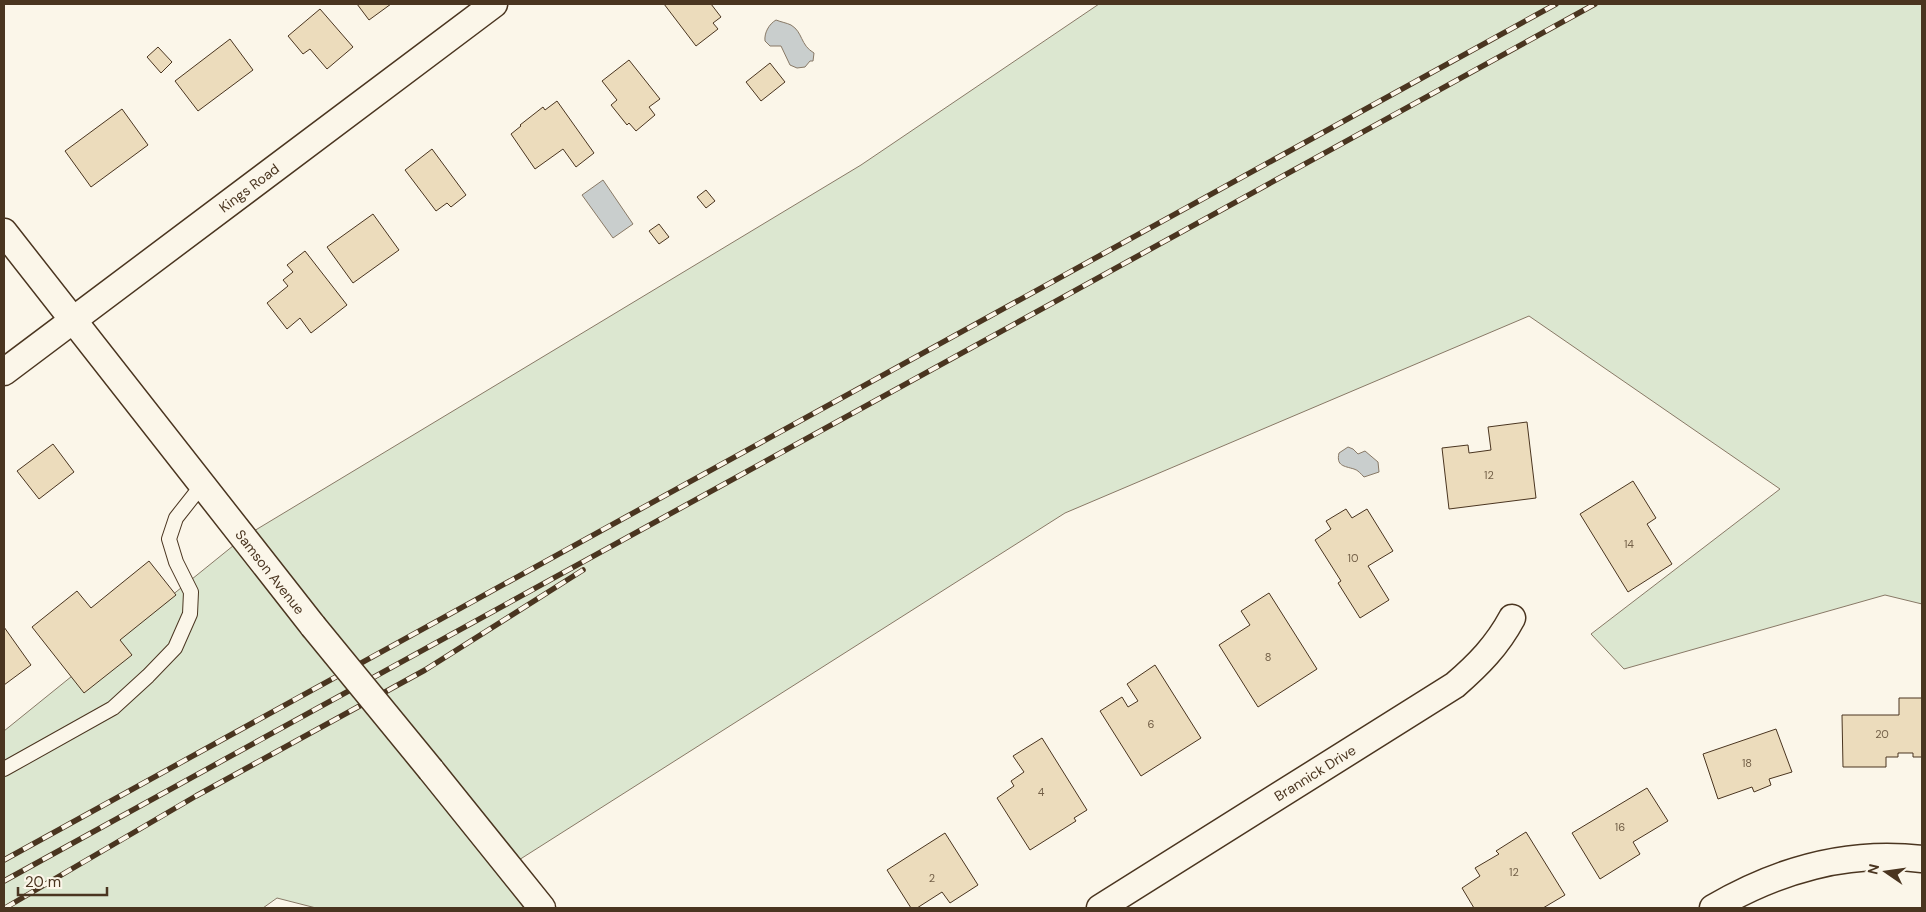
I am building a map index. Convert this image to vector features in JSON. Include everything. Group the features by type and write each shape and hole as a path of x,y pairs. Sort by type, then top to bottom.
{"street":[{"name":"Kings Road","path":"4,372 494,4"},
{"name":"Samson Avenue","path":"4,232 313,626 542,908"},
{"name":"Brannick Drive","path":"1100,908 1455,685 1474,668 1500,639 1512,618"},
{"path":"1713,908 1744,890 1781,874 1820,864 1860,857 1900,856 1922,859"}],"lane":[{"path":"4,769 113,708 175,648 190,614 191,592 176,562 170,539 176,518 202,485"}],"green space":[{"path":"1099,4 1922,4 1922,604 1885,595 1624,669 1591,634 1780,489 1529,316 1065,513 511,865 543,908 316,908 277,898 263,908 4,908 4,731 244,537 861,165"}],"shaded area":[{"path":"776,20 795,28 809,50 814,53 813,61 810,61 805,67 797,68 790,65 781,46 770,46 765,41 768,29"},
{"path":"603,180 633,224 613,238 582,195"},
{"path":"1348,447 1358,454 1365,451 1378,462 1379,472 1364,477 1357,470 1342,465 1338,457 1339,453"}],"building":[{"path":"357,4 391,4 369,20"},
{"path":"664,4 711,4 721,17 713,23 718,29 696,46"},
{"path":"320,9 353,47 327,69 310,49 303,54 288,36"},
{"path":"230,39 253,70 198,111 175,81"},
{"path":"158,47 172,62 161,73 147,57"},
{"path":"629,60 660,99 649,107 655,115 636,131 629,123 627,125 611,105 617,100 602,81"},
{"path":"770,63 785,82 761,101 746,82"},
{"path":"557,101 594,153 576,167 563,149 535,169 511,134 543,107 545,110"},
{"path":"122,109 148,145 91,187 65,151"},
{"path":"432,149 466,195 451,207 447,203 436,211 405,170"},
{"path":"706,190 715,201 706,208 697,197"},
{"path":"373,214 399,250 353,283 327,247"},
{"path":"659,224 669,237 659,244 649,231"},
{"path":"305,251 347,305 311,333 300,318 287,329 267,303 288,286 283,280 293,272 287,265"},
{"path":"1527,422 1536,498 1449,509 1442,448 1468,445 1469,453 1491,450 1488,427"},
{"path":"53,444 74,472 39,499 17,471"},
{"path":"1633,481 1656,518 1647,524 1672,564 1628,592 1580,514"},
{"path":"1346,509 1352,518 1367,509 1393,551 1368,566 1389,600 1360,618 1338,583 1341,581 1315,540 1331,529 1326,521"},
{"path":"149,561 176,595 120,640 132,655 84,693 32,627 77,591 91,608"},
{"path":"1269,593 1317,669 1258,707 1219,645 1250,625 1241,611"},
{"path":"4,627 31,665 4,685"},
{"path":"1155,665 1201,738 1141,776 1100,711 1122,697 1128,707 1138,701 1127,684"},
{"path":"1899,698 1922,698 1922,757 1913,757 1913,753 1898,753 1898,757 1886,757 1886,767 1843,767 1842,715 1899,715"},
{"path":"1776,729 1792,772 1769,779 1771,785 1754,792 1752,787 1718,799 1703,754"},
{"path":"1042,738 1087,810 1074,818 1076,821 1030,850 997,798 1014,786 1011,781 1024,772 1013,756"},
{"path":"1647,788 1668,821 1633,842 1640,854 1600,879 1572,833"},
{"path":"1526,832 1565,895 1543,908 1474,908 1462,888 1480,876 1475,868 1499,854 1496,851"},
{"path":"945,833 978,885 950,903 942,892 917,908 911,908 887,870"}],"railway":[{"path":"4,860 1556,4"},
{"path":"4,881 1595,4"},
{"path":"5,908 196,796 425,670 583,570"}]}
